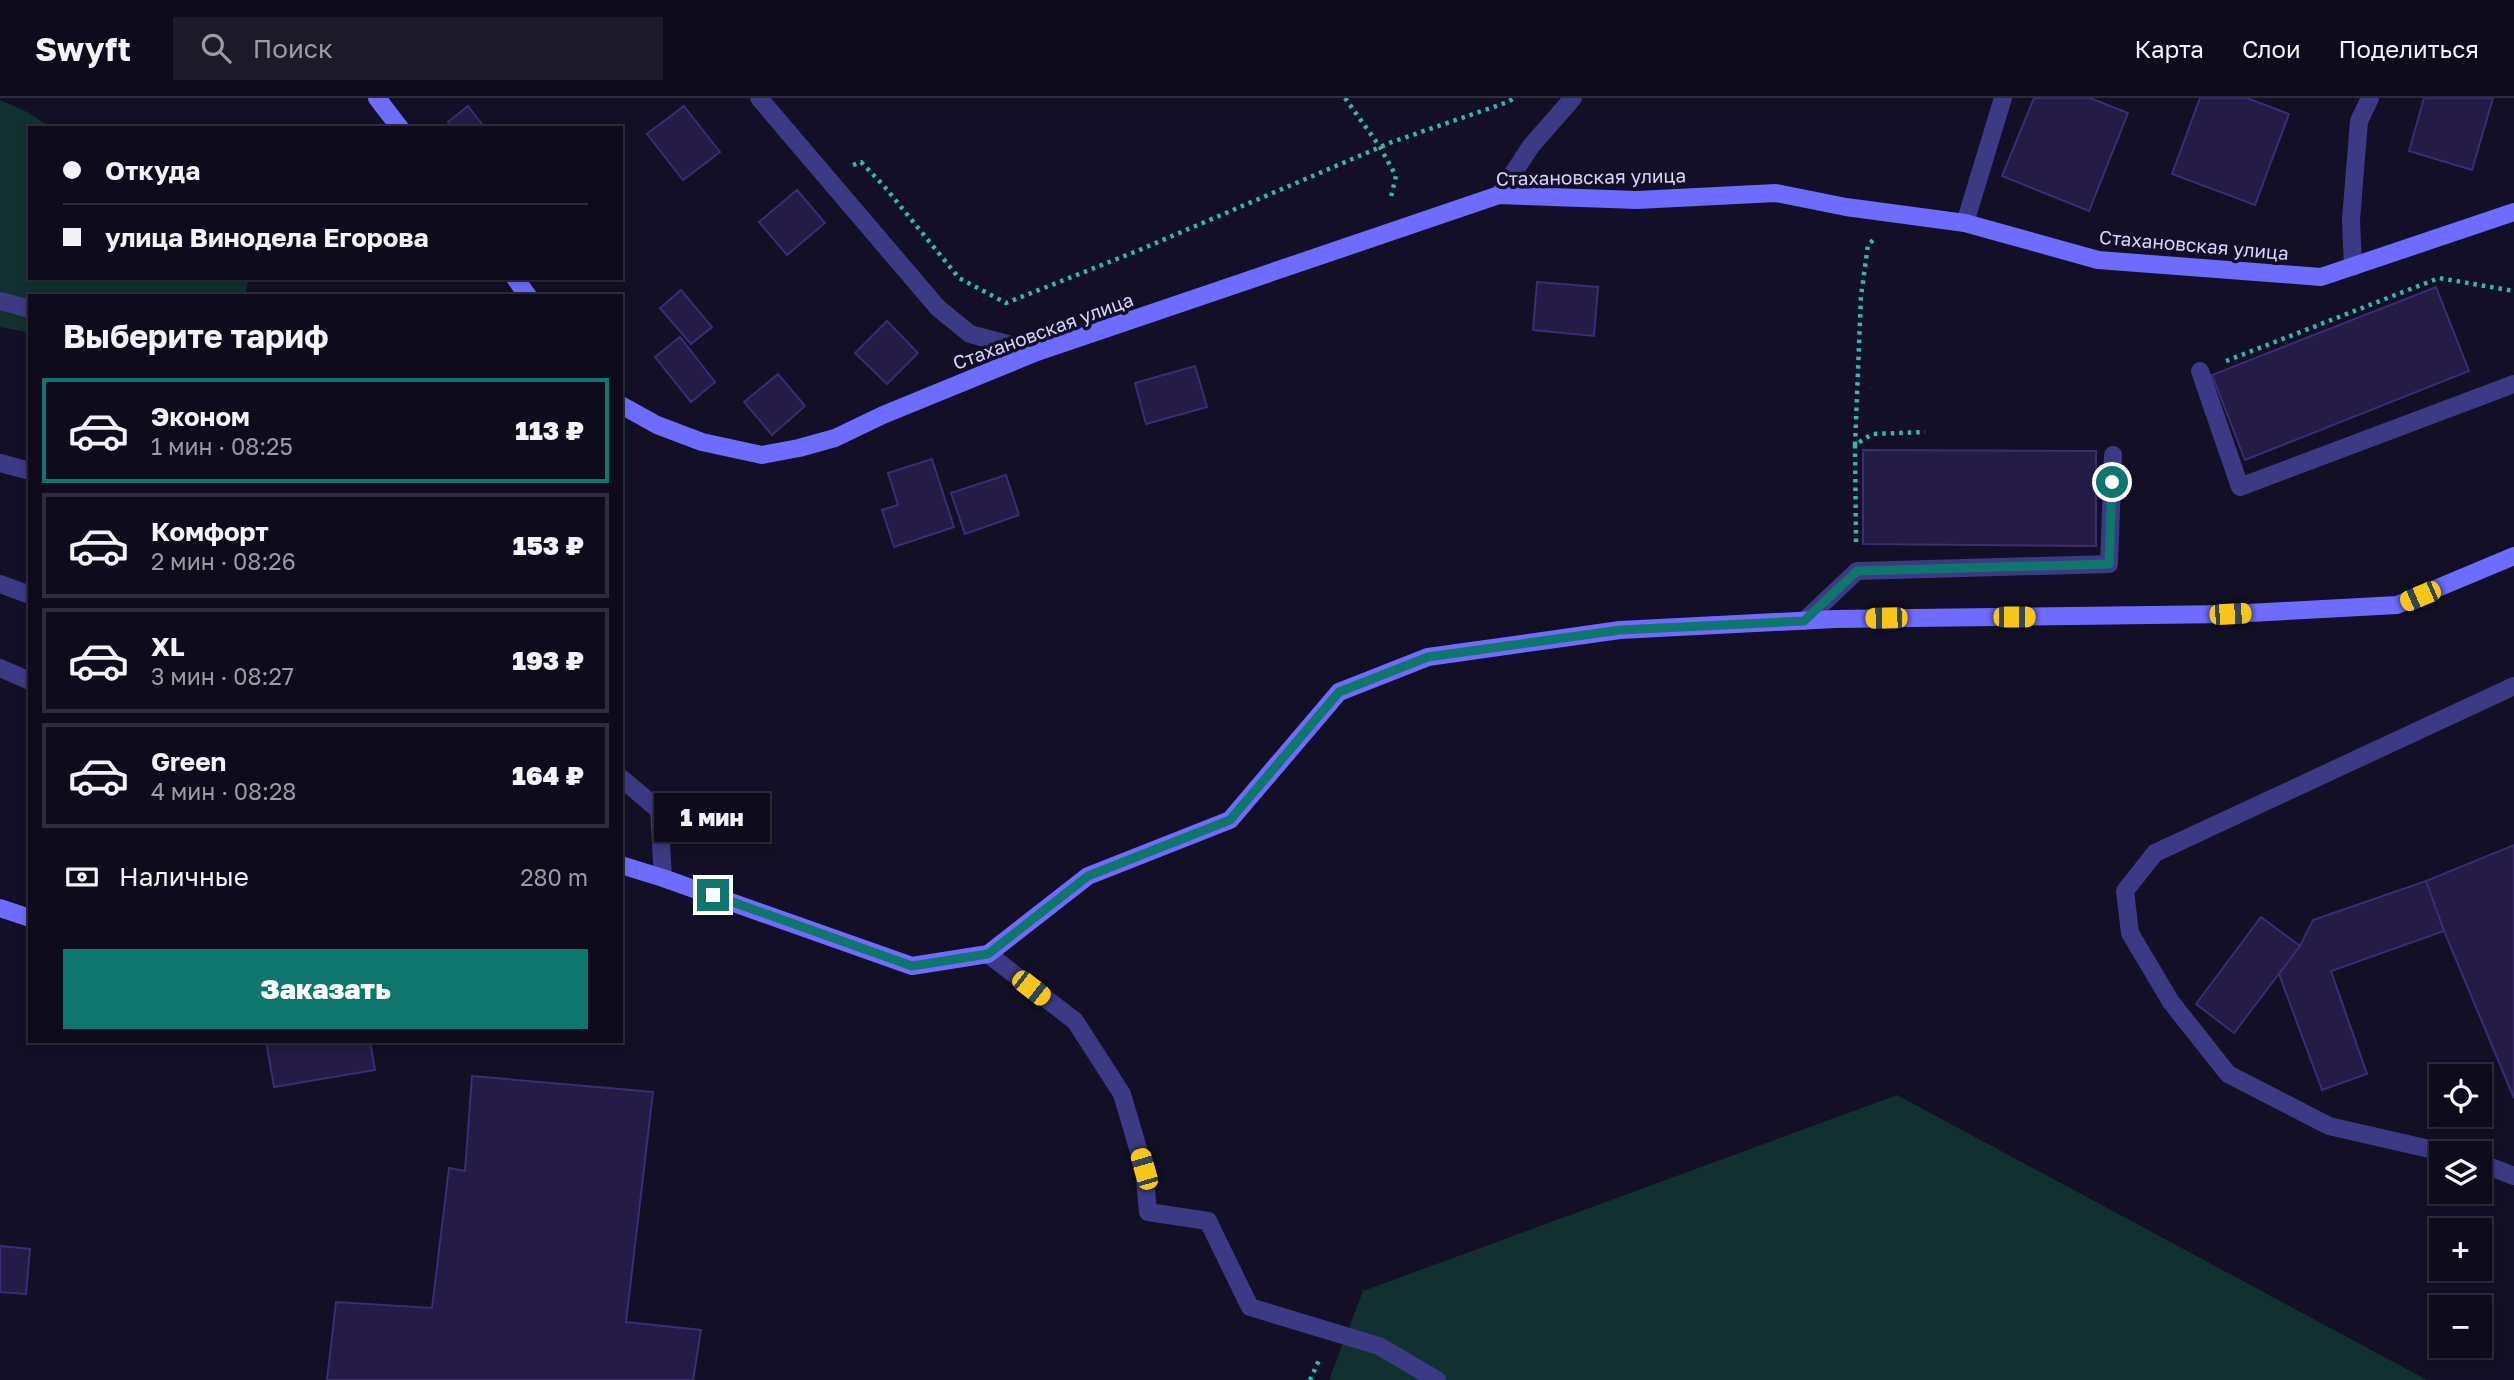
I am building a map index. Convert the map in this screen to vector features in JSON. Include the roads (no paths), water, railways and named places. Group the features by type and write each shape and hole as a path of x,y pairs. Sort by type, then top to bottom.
{"main road":[{"path":"377,98 398,126"},
{"name":"Стахановская улица","path":"623,406 657,425 702,442 762,455 835,438 883,415 1037,352 1499,195 1637,200 1776,193 1846,207 1965,223 2098,260 2321,276 2514,212"},
{"path":"623,866 663,877 912,966 988,954 1088,876 1230,820 1339,692 1428,657 1620,630 1804,621 2230,614 2397,605 2514,556"},
{"path":"0,908 28,917"}],"street":[{"path":"759,98 938,308 970,334 1037,352"},
{"path":"1499,195 1531,146 1573,98"},
{"path":"1965,223 2003,98"},
{"path":"2353,267 2351,220 2359,121 2370,98"},
{"path":"0,301 28,308"},
{"path":"2200,371 2240,487 2514,384"},
{"path":"1804,621 1857,571 2109,564 2113,455"},
{"path":"0,463 28,470"},
{"path":"0,584 28,594"},
{"path":"0,668 28,680"},
{"path":"2429,1149 2329,1126 2228,1074 2171,1002 2130,933 2125,891 2155,853 2514,687"},
{"path":"623,780 659,810 663,877"},
{"path":"988,954 1074,1021 1122,1094 1144,1169 1148,1212 1209,1221 1250,1307 1379,1346 1437,1380"},
{"path":"2492,1168 2514,1176"}]}
